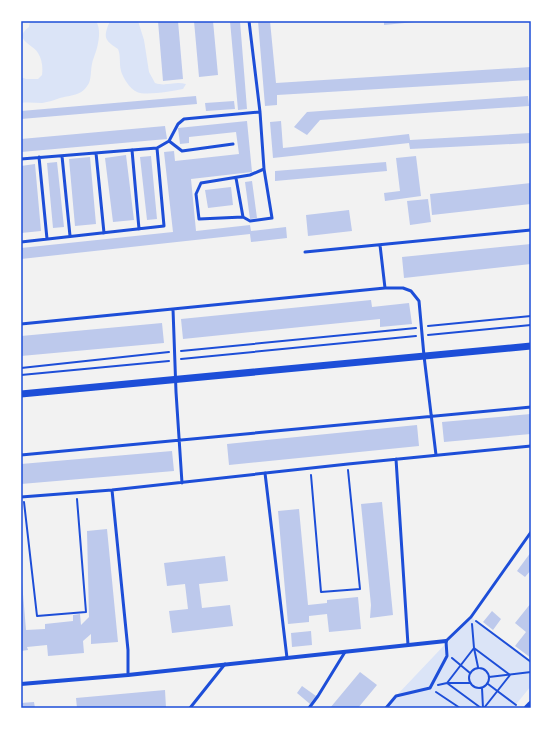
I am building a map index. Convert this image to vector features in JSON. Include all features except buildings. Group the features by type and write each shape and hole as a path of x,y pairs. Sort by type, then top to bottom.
{"main road":[{"path":"528,708 531,705"}],"street":[{"path":"21,394 531,346"},
{"path":"21,684 128,675 446,640"}],"lane":[{"path":"249,21 260,112 264,169 272,218 250,221 243,217 199,219 196,194 200,183 250,176 264,169"},
{"path":"21,159 157,148 169,142 178,124 184,119 260,112"},
{"path":"169,142 182,151 234,144"},
{"path":"21,242 164,226 157,148"},
{"path":"132,150 139,229"},
{"path":"96,153 104,233"},
{"path":"62,156 70,236"},
{"path":"39,157 47,239"},
{"path":"236,178 243,217"},
{"path":"305,252 531,230"},
{"path":"380,245 385,288"},
{"path":"21,324 385,288 403,288 411,290 420,301 424,356 436,455"},
{"path":"173,309 176,392 182,483"},
{"path":"21,455 531,407"},
{"path":"22,497 182,483 310,468 531,446"},
{"path":"396,459 408,645"},
{"path":"265,473 287,658"},
{"path":"112,490 128,650 128,675"},
{"path":"386,708 396,696 430,688 447,656 446,640 471,617 531,532"},
{"path":"309,708 345,652"},
{"path":"190,708 225,664"}],"path":[{"path":"21,368 531,316"},
{"path":"21,375 531,325"},
{"path":"310,468 321,592 360,589 348,464"},
{"path":"22,497 37,616 86,612 77,492"},
{"path":"471,617 474,648 478,668"},
{"path":"471,617 531,662"},
{"path":"447,683 474,648"},
{"path":"474,648 510,674"},
{"path":"447,656 470,673"},
{"path":"430,688 447,683 470,683 476,688 482,688 488,684 490,677 485,669 475,668 470,673 470,683"},
{"path":"490,677 531,672"},
{"path":"483,708 510,674"},
{"path":"447,683 483,708"},
{"path":"488,684 516,705"},
{"path":"430,688 460,708"},
{"path":"482,688 483,708"}],"shaded area":[{"path":"30,21 96,21 99,29 98,44 92,64 90,80 80,93 45,103 21,103 21,77 26,79 38,79 42,75 42,63 39,55 23,39 24,31 29,27"},
{"path":"110,21 138,21 144,40 149,72 155,83 186,84 183,89 146,94 137,92 132,88 122,74 118,49 106,38 106,31"},
{"path":"471,617 531,662 531,686 513,708 386,708 396,696"}]}
